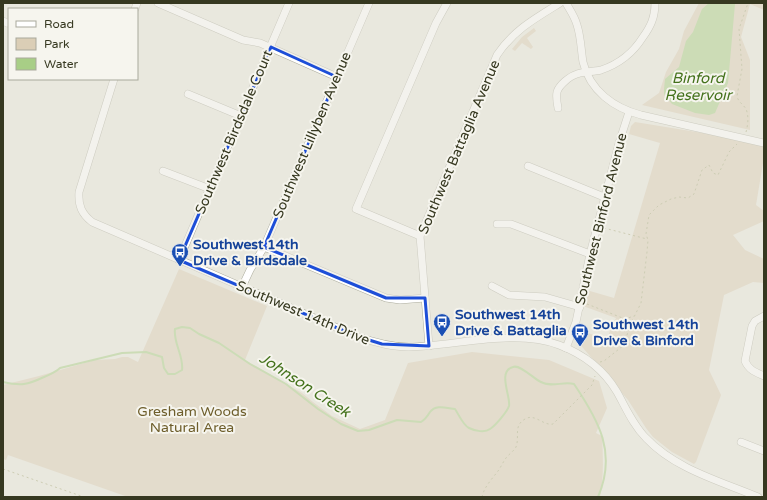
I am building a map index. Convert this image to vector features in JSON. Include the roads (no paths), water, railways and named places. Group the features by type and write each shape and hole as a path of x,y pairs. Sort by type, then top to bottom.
{"street":[{"path":"158,3 243,40 256,41 271,47 337,77"},
{"name":"Southwest Birdsdale Court","path":"179,260 289,3"},
{"name":"Southwest Lillyben Avenue","path":"242,287 264,247 369,3"},
{"path":"420,236 356,209 436,23 447,3"},
{"name":"Southwest Battaglia Avenue","path":"430,346 420,236 497,55 510,39 527,23 560,3"},
{"path":"566,3 578,26 584,63 587,72 592,82 603,96 613,104 629,112 764,143"},
{"path":"558,108 557,93 563,84 577,74 600,70 617,63 633,52 653,22 655,3"},
{"name":"Southwest 14th Drive","path":"114,80 80,192 80,208 89,220 104,228 374,343 400,347 430,346 516,338 545,341 566,348 583,357 602,373 616,390 636,425 646,438 661,452 690,469 758,497"},
{"path":"188,94 241,116"},
{"name":"Southwest Binford Avenue","path":"566,348 576,322 590,254 604,197 629,112"},
{"path":"528,166 604,197"},
{"path":"163,171 210,189"},
{"path":"497,224 511,224 590,254"},
{"path":"264,247 386,298 400,300 425,298"},
{"path":"492,286 509,294 545,297 580,304"},
{"path":"764,316 755,321 752,326 745,361 747,366 753,371 764,376"},
{"path":"741,442 764,451"}],"water":[{"name":"Binford Reservoir","path":"709,3 735,4 728,83 715,113 709,115 695,113 672,104 664,94 664,89 665,79 679,67 686,41 693,32 702,9"}],"waterway":[{"name":"Johnson Creek","path":"3,382 15,384 28,383 38,380 60,368 122,353 146,352 162,357 164,368 168,374 175,374 182,370 175,329 182,327 190,328 219,343 250,364 286,384 318,409 341,424 358,431 369,430 397,420 421,422 432,410 438,407 455,409 467,427 474,430 483,431 492,427 501,419 508,409 509,402 505,379 508,369 516,367 545,384 574,384 583,398 598,424 605,452 606,466 598,497"}],"place":[{"name":"Southwest 14th Drive & Birdsdale","path":"180,267"},
{"name":"Southwest 14th Drive & Battaglia","path":"442,337"},
{"name":"Southwest 14th Drive & Binford","path":"580,347"}],"park label":[{"name":"Gresham Woods Natural Area","path":"192,420"}]}
